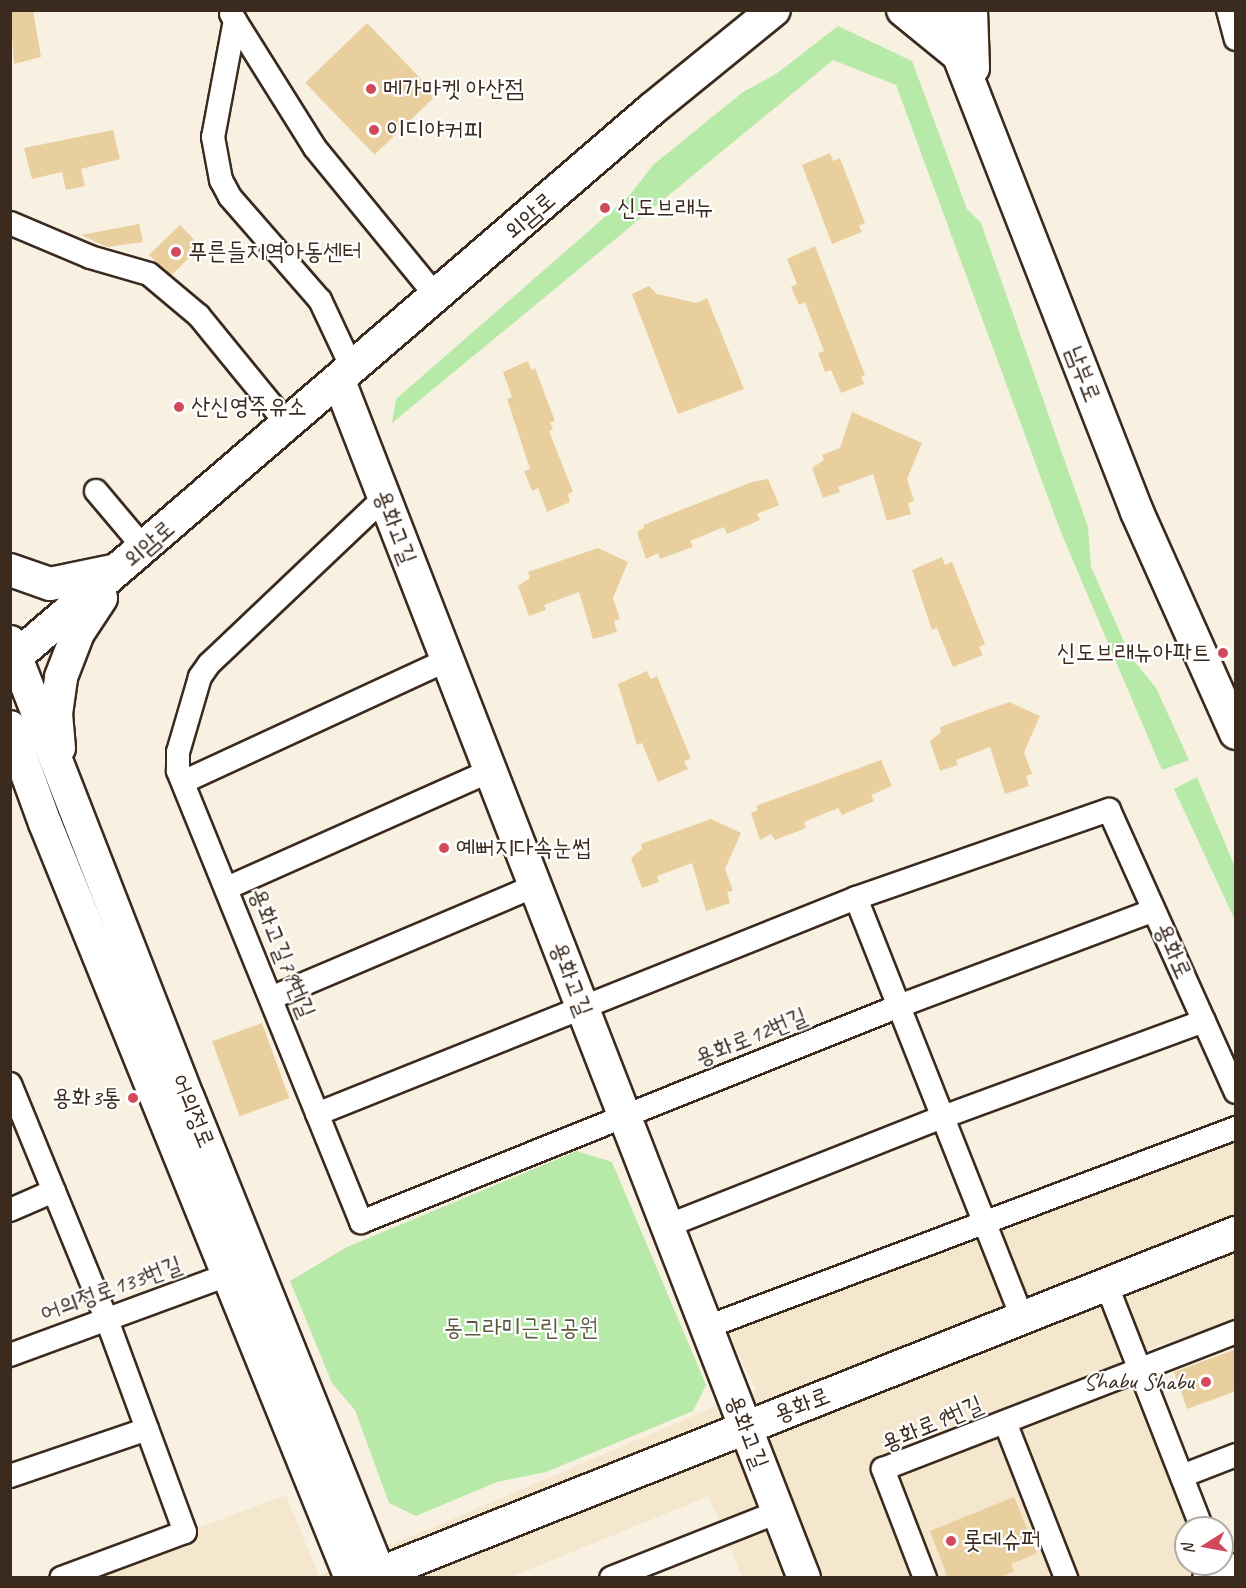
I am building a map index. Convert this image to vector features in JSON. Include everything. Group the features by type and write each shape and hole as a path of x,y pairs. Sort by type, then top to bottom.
{"main road":[{"name":"외암로","path":"12,654 120,569 652,109 774,10"},
{"path":"903,10 957,55"},
{"name":"남부로","path":"941,10 1137,512 1236,733"},
{"path":"971,10 976,102"},
{"name":"용화고길","path":"346,375 384,498 804,1578"},
{"path":"10,570 50,584 120,569"},
{"path":"66,787 56,714 61,677 78,633 120,569"},
{"name":"어의정로","path":"12,654 66,787 370,1576"},
{"name":"어의정로","path":"10,727 45,824 230,1274 370,1576"},
{"path":"10,771 45,824"},
{"name":"용화로","path":"370,1576 1236,1233"}],"street":[{"path":"1228,10 1236,39"},
{"path":"232,15 315,148 437,297"},
{"path":"232,15 213,137 221,180 230,197 320,300 346,375"},
{"path":"10,223 90,257 148,274 199,316 288,425"},
{"path":"96,490 144,548"},
{"name":"용화고길79번길","path":"384,498 208,664 200,677 178,752 178,771 361,1222 623,1117"},
{"path":"183,782 447,660"},
{"path":"227,888 490,771"},
{"name":"용화로","path":"856,898 1109,810 1236,1092"},
{"path":"271,998 535,886"},
{"path":"317,1114 856,898 1023,1319"},
{"name":"용화로12번길","path":"623,1117 899,1006 1154,910"},
{"path":"667,1226 942,1117 1204,1021"},
{"path":"10,1084 107,1320 185,1532 61,1578"},
{"path":"707,1327 1236,1128"},
{"path":"10,1210 54,1191"},
{"name":"어의정로133번길","path":"10,1354 230,1274"},
{"path":"1107,1286 1197,1516"},
{"name":"용화로9번길","path":"925,1578 883,1469 1236,1332"},
{"name":"용화로9번길","path":"1005,1422 1066,1578"},
{"path":"10,1476 147,1429"},
{"path":"1182,1476 1236,1455"},
{"path":"611,1578 778,1512"}],"shaded area":[{"path":"1235,1135 1235,1320 1119,1359 1184,1516 1174,1516 1174,1576 1209,1577 742,1577 709,1496 511,1577 65,1578 286,1495 319,1576 756,1389 725,1328"}],"green space":[{"path":"838,26 912,61 967,209 981,223 1088,527 1091,567 1131,657 1156,688 1189,760 1162,770 1060,530 896,85 833,60 392,423 396,399 629,196 653,165 743,92 776,74"},
{"path":"1197,777 1235,867 1235,920 1174,789"},
{"name":"동그라미근린공원","path":"577,1151 612,1162 706,1385 693,1411 546,1472 497,1482 416,1516 389,1503 355,1410 332,1383 290,1281 347,1247"}],"building":[{"path":"10,10 33,10 41,57 14,64"},
{"name":"메가마켓 아산점","path":"367,23 436,95 375,155 305,83"},
{"path":"113,130 120,159 81,169 85,186 66,190 62,172 32,179 24,148"},
{"path":"830,153 833,161 840,158 865,223 859,226 862,232 832,244 802,165"},
{"path":"139,224 143,242 107,247 81,235"},
{"name":"푸른들지역아동센터","path":"180,225 201,247 170,276 149,255"},
{"path":"815,246 865,375 861,377 864,384 841,393 831,370 825,372 818,353 824,351 805,302 799,305 791,287 797,284 787,259"},
{"path":"649,286 657,294 696,303 707,298 744,389 678,414 632,294"},
{"path":"528,361 531,370 535,368 555,421 550,422 553,430 549,431 573,492 568,494 570,502 547,512 538,488 532,491 524,471 530,469 507,399 512,397 503,372"},
{"path":"852,412 922,443 907,479 914,501 908,503 911,514 887,521 873,474 838,487 840,492 823,498 812,468 824,460 822,455 840,448"},
{"path":"768,479 779,505 757,514 760,520 727,534 724,527 690,541 693,547 660,559 658,553 646,559 637,532 644,528 643,525 752,482"},
{"path":"598,548 628,562 613,598 620,619 614,621 617,632 593,639 579,592 544,605 546,610 529,616 518,586 530,578 528,572"},
{"path":"942,557 945,565 952,562 985,644 979,647 983,655 953,667 937,628 932,630 912,570"},
{"path":"647,671 651,679 657,676 691,759 684,761 688,769 658,782 642,743 637,745 618,684"},
{"path":"1009,702 1040,716 1024,752 1032,774 1026,776 1029,786 1005,794 990,747 956,760 958,765 940,771 930,741 941,732 940,727"},
{"path":"881,760 892,786 871,795 874,801 842,815 838,808 804,822 806,828 775,840 771,834 760,840 751,813 758,810 756,806"},
{"path":"711,819 741,833 725,869 733,891 727,892 730,903 706,911 692,863 657,876 659,882 642,888 631,858 642,849 641,844"},
{"path":"262,1023 289,1098 240,1116 212,1041"},
{"name":"Shabu Shabu","path":"1236,1349 1236,1391 1187,1409 1174,1372"},
{"path":"1014,1497 1037,1553 1011,1564 1014,1571 999,1578 948,1578 930,1531"}],"place":[{"name":"메가마켓 아산점","path":"371,89"},
{"name":"이디야커피","path":"374,130"},
{"name":"신도브래뉴","path":"605,208"},
{"name":"푸른들지역아동센터","path":"176,252"},
{"name":"산신영주유소","path":"179,407"},
{"name":"신도브래뉴아파트","path":"1223,653"},
{"name":"예뻐지다속눈썹","path":"444,848"},
{"name":"용화3통","path":"133,1098"},
{"name":"Shabu Shabu","path":"1206,1382"},
{"name":"롯데슈퍼","path":"951,1541"}]}
